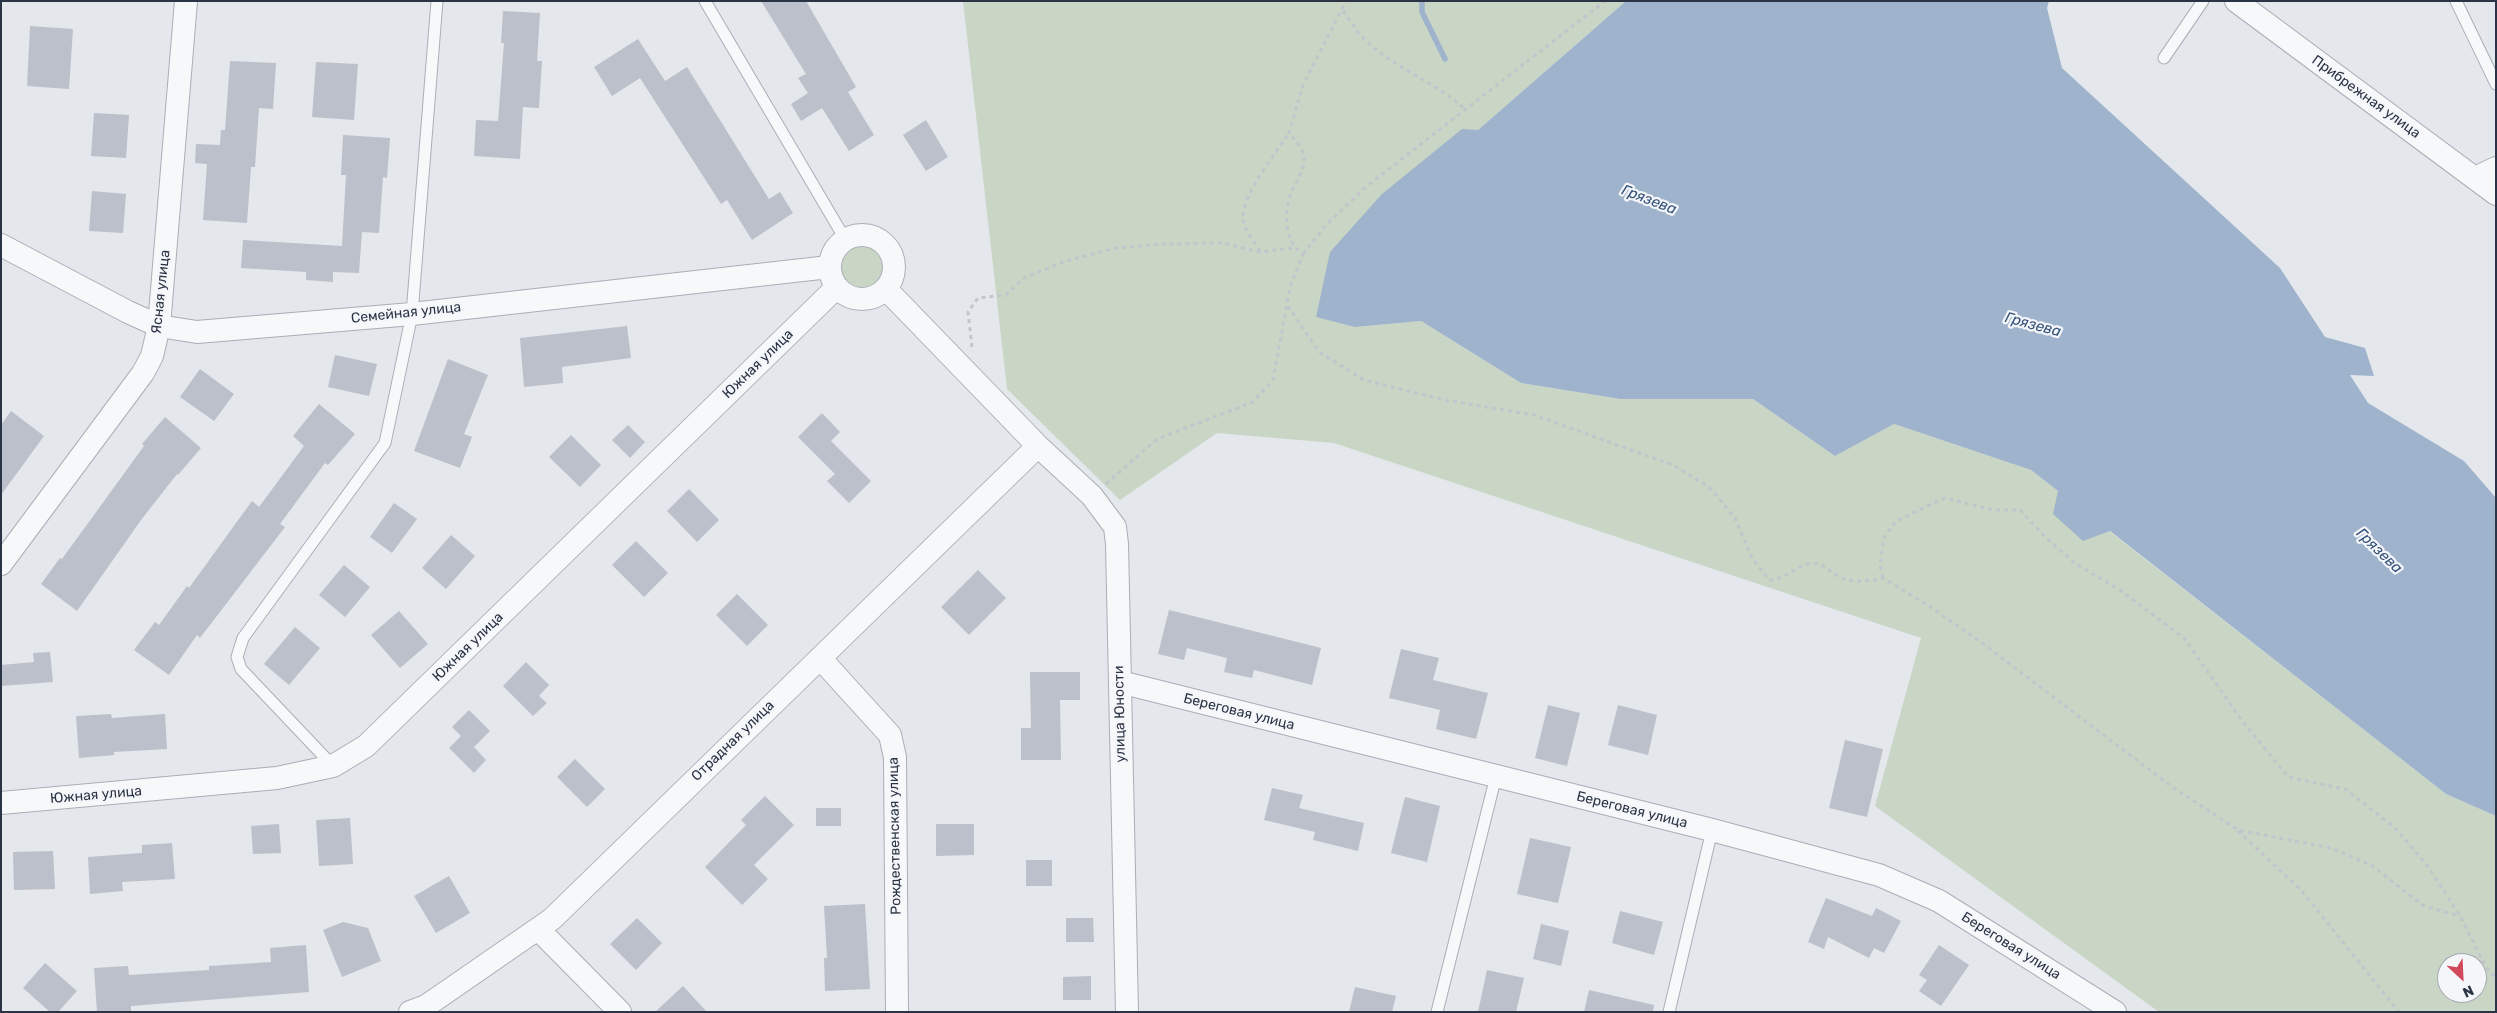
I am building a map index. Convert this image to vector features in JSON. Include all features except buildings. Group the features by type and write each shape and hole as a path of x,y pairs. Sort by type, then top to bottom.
{"street":[{"name":"Ясная улица","path":"1,564 143,373 152,356 159,326 186,1"},
{"name":"Прибрежная улица","path":"2236,1 2496,194"},
{"path":"2475,178 2496,168"},
{"path":"866,234 884,243 894,260 892,280 886,289 877,296 867,299 856,299 845,294 833,277 831,256 845,239 866,234"},
{"name":"Семейная улица","path":"1,244 128,312 159,326 197,332 833,277"},
{"name":"Южная улица","path":"1,804 277,778 333,766 366,746 833,277"},
{"name":"улица Юности","path":"886,289 1038,446 1092,496 1115,526 1126,1012"},
{"name":"Отрадная улица","path":"410,1012 426,1006 552,919 1038,446"},
{"name":"Рождественская улица","path":"820,658 890,735 893,750 897,1012"},
{"name":"Береговая улица","path":"1120,682 1712,830 1879,875 1939,901 2115,1012"},
{"path":"538,930 620,1012"}],"lane":[{"path":"333,766 241,669 237,657 242,638 386,442 412,314 437,1"},
{"path":"706,1 845,239"},
{"path":"2164,58 2203,1"},
{"path":"2456,1 2496,84"},
{"path":"1437,1012 1496,776"},
{"path":"1669,1012 1712,830"}],"path":[{"path":"1260,252 1250,237 1243,217 1254,187 1289,133 1303,86 1343,11 1346,1"},
{"path":"1092,496 1157,439 1216,418 1253,402 1272,380 1288,306 1290,287 1302,254 1327,224 1367,186 1605,1"},
{"path":"1343,11 1366,41 1411,74 1451,96 1466,110"},
{"path":"1289,133 1301,146 1304,162 1289,200 1287,233 1294,248 1302,254"},
{"path":"966,370 972,349 968,312 978,298 1006,295 1024,278 1063,262 1116,248 1164,244 1222,243 1260,252 1294,248"},
{"path":"1288,306 1319,352 1364,380 1445,400 1534,415 1673,465 1709,487 1735,518 1752,558 1768,580 1784,577 1808,564 1821,564 1841,578 1863,582 1883,578"},
{"path":"2399,1012 2301,890 2238,830 2171,786 1975,638 1883,578 1880,566 1884,538 1895,522 1945,498 1994,510 2020,510 2047,539 2076,564 2120,590 2184,638 2243,722 2288,777 2345,789 2394,828 2427,865 2460,916 2486,967 2496,978"},
{"path":"2238,830 2330,848 2371,865 2424,906 2460,916"}],"green space":[{"path":"963,1 1626,1 1478,130 1355,327 1421,321 1521,383 1620,399 1753,399 1835,456 1894,424 2031,470 2446,794 2496,816 2496,1012 2159,1012 1875,806 1921,638 1334,443 1217,433 1120,500 1007,389"},
{"path":"866,246 874,249 880,255 883,267 880,279 874,285 858,288 850,285 844,279 841,263 844,255 850,249"}],"water":[{"path":"1626,1 2049,1 2047,8 2062,68 2280,268 2325,337 2365,348 2374,376 2350,375 2368,403 2464,461 2496,498 2496,816 2446,794 2110,531 2083,541 2053,514 2058,491 2031,470 1894,424 1835,456 1753,399 1620,399 1521,383 1421,321 1355,327 1316,317 1330,252 1382,194 1462,129 1478,130"}],"waterway":[{"name":"Грязева","path":"1422,1 1422,12 1445,59"}]}
